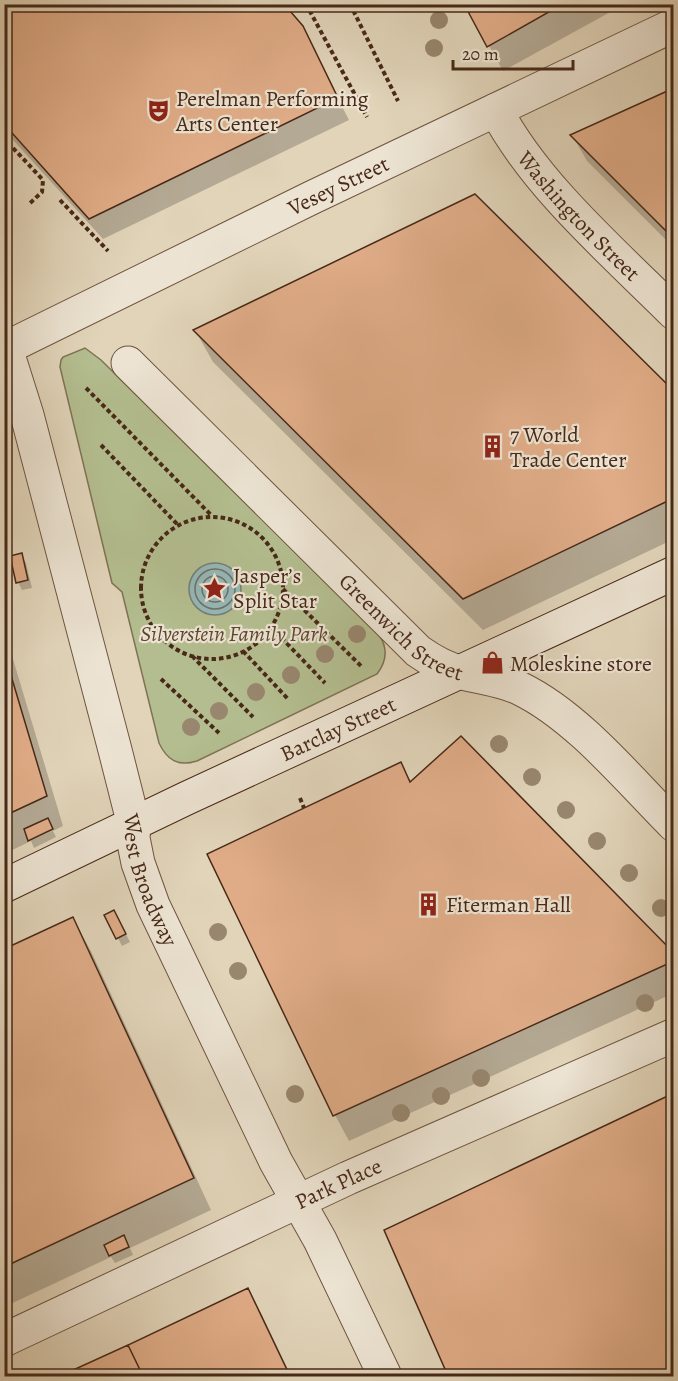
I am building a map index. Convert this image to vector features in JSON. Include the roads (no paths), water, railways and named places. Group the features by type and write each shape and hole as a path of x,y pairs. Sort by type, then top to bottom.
{"street":[{"name":"Vesey Street","path":"5,346 674,25"},
{"name":"Washington Street","path":"496,110 508,133 544,180 674,313"},
{"name":"West Broadway","path":"5,346 27,415 134,825 135,851 153,905 276,1162 320,1240 385,1377"},
{"name":"Greenwich Street","path":"128,363 418,651 431,661 461,673 518,687 535,696 573,723 674,825"},
{"name":"Barclay Street","path":"4,886 187,798 674,573"},
{"name":"Park Place","path":"4,1340 298,1201 674,1035"}],"water":[{"path":"210,563 220,563 234,570 241,589 234,608 220,615 210,615 200,611 193,604 189,594 189,584 193,574 200,567"}],"place":[{"name":"Perelman Performing Arts Center","path":"158,111"},
{"name":"7 World Trade Center","path":"492,447"},
{"name":"Jasper’s Split Star","path":"215,588"},
{"name":"Moleskine store","path":"492,663"},
{"name":"Fiterman Hall","path":"428,904"}],"park label":[{"name":"Silverstein Family Park","path":"234,633"}]}
